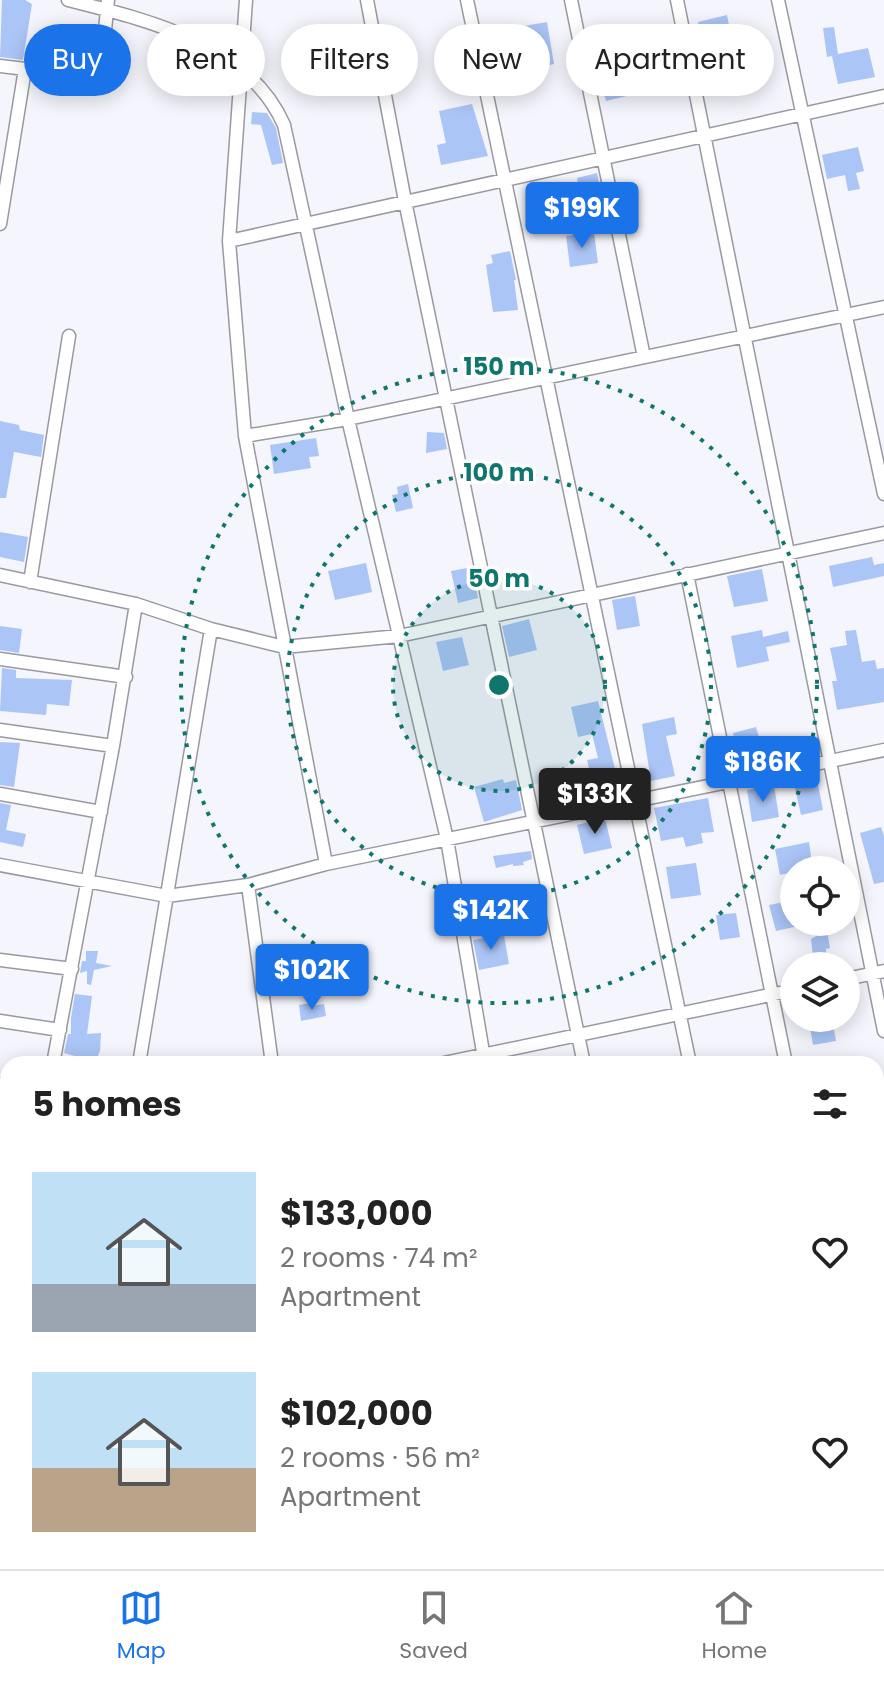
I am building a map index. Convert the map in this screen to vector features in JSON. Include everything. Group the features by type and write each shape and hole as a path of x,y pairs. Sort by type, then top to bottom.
{"street":[{"path":"68,0 108,5 155,24"},
{"path":"244,24 246,0"},
{"path":"367,0 405,201 583,1056"},
{"path":"467,0 688,1056"},
{"path":"571,0 644,357"},
{"path":"677,0 829,762 878,972 884,1031"},
{"path":"778,0 884,494"},
{"path":"0,66 24,69"},
{"path":"0,224 24,75"},
{"path":"238,96 229,241 245,436 326,864"},
{"path":"265,96 278,110 284,125 348,419 447,839 483,1056"},
{"path":"229,241 884,96"},
{"path":"245,436 348,419 884,307"},
{"path":"30,582 69,336"},
{"path":"0,575 136,604 211,629 284,647 399,636 884,533"},
{"path":"687,574 785,1056"},
{"path":"55,1056 90,882 136,604"},
{"path":"140,1056 211,629"},
{"path":"0,659 126,677"},
{"path":"0,730 113,746"},
{"path":"0,865 167,896 248,885 326,864 884,750"},
{"path":"0,794 101,812"},
{"path":"248,885 271,1056"},
{"path":"461,926 551,908"},
{"path":"0,960 72,969"},
{"path":"496,1056 579,1035 780,993"},
{"path":"0,1021 60,1030"}],"building":[{"path":"2,0 25,0 32,4 29,24 24,24 23,60 0,57"},
{"path":"727,15 729,24 698,24"},
{"path":"834,27 838,54 868,48 875,77 838,84 832,56 827,57 823,28"},
{"path":"550,40 554,64 550,65"},
{"path":"604,96 627,96 606,101"},
{"path":"472,104 488,156 441,165 437,145 446,143 439,111"},
{"path":"252,112 267,113 276,128 283,163 272,165 261,125 251,124"},
{"path":"858,147 864,171 856,173 860,189 848,191 845,175 827,179 822,155"},
{"path":"597,173 603,202 583,206 577,178"},
{"path":"594,232 598,263 570,267 566,236"},
{"path":"510,251 518,310 493,312 486,265 493,263 491,255"},
{"path":"0,421 19,425 20,430 44,435 41,457 14,452 6,498 0,498"},
{"path":"427,432 444,433 447,449 426,453"},
{"path":"316,438 319,456 309,457 311,468 274,474 270,445"},
{"path":"408,484 413,508 396,512 392,495 398,494 397,487"},
{"path":"0,532 28,537 24,562 0,557"},
{"path":"872,557 874,565 884,563 884,576 833,587 829,566"},
{"path":"366,563 372,592 335,600 328,571"},
{"path":"472,567 478,598 458,603 451,571"},
{"path":"762,569 768,601 734,607 727,576"},
{"path":"635,596 640,626 617,630 612,600"},
{"path":"529,619 537,650 509,657 502,626"},
{"path":"0,626 22,629 19,653 0,650"},
{"path":"762,630 763,637 788,631 790,642 766,647 769,661 737,668 731,636"},
{"path":"856,630 862,662 875,660 877,669 884,668 884,702 837,710 832,681 837,681 830,648 847,645 845,631"},
{"path":"462,637 469,665 443,671 436,642"},
{"path":"2,668 16,670 16,678 72,680 69,706 47,704 46,715 0,711"},
{"path":"598,701 620,789 595,794 587,760 598,758 592,734 578,737 571,707"},
{"path":"674,717 677,734 666,736 675,776 651,781 642,724"},
{"path":"756,727 765,757 741,763 733,733"},
{"path":"0,742 20,743 14,787 0,785"},
{"path":"503,779 504,783 516,780 522,810 484,822 474,787"},
{"path":"817,779 823,810 801,815 794,784"},
{"path":"774,785 779,817 752,822 747,790"},
{"path":"708,798 714,832 701,833 703,843 686,847 683,837 661,841 654,808"},
{"path":"0,803 11,805 6,830 26,834 23,847 0,842"},
{"path":"605,818 612,848 584,854 577,825"},
{"path":"881,827 884,836 884,882 874,884 860,833"},
{"path":"809,842 811,856 780,856 780,875 775,849"},
{"path":"531,851 532,859 523,862 524,865 496,868 493,856"},
{"path":"696,863 701,895 671,899 666,867"},
{"path":"780,903 780,930 776,931 769,905"},
{"path":"736,913 740,937 720,940 716,915"},
{"path":"504,935 509,964 479,970 473,940"},
{"path":"828,936 830,948 826,952 812,952 811,939"},
{"path":"86,951 98,951 96,963 112,966 94,970 91,985 87,984 87,971 80,973 82,961 86,961"},
{"path":"75,994 92,996 87,1034 101,1033 98,1056 64,1053 68,1034 71,1034"},
{"path":"311,1003 313,1006 324,1004 326,1016 301,1021 299,1005"},
{"path":"811,1032 834,1032 836,1041 813,1045"}]}
